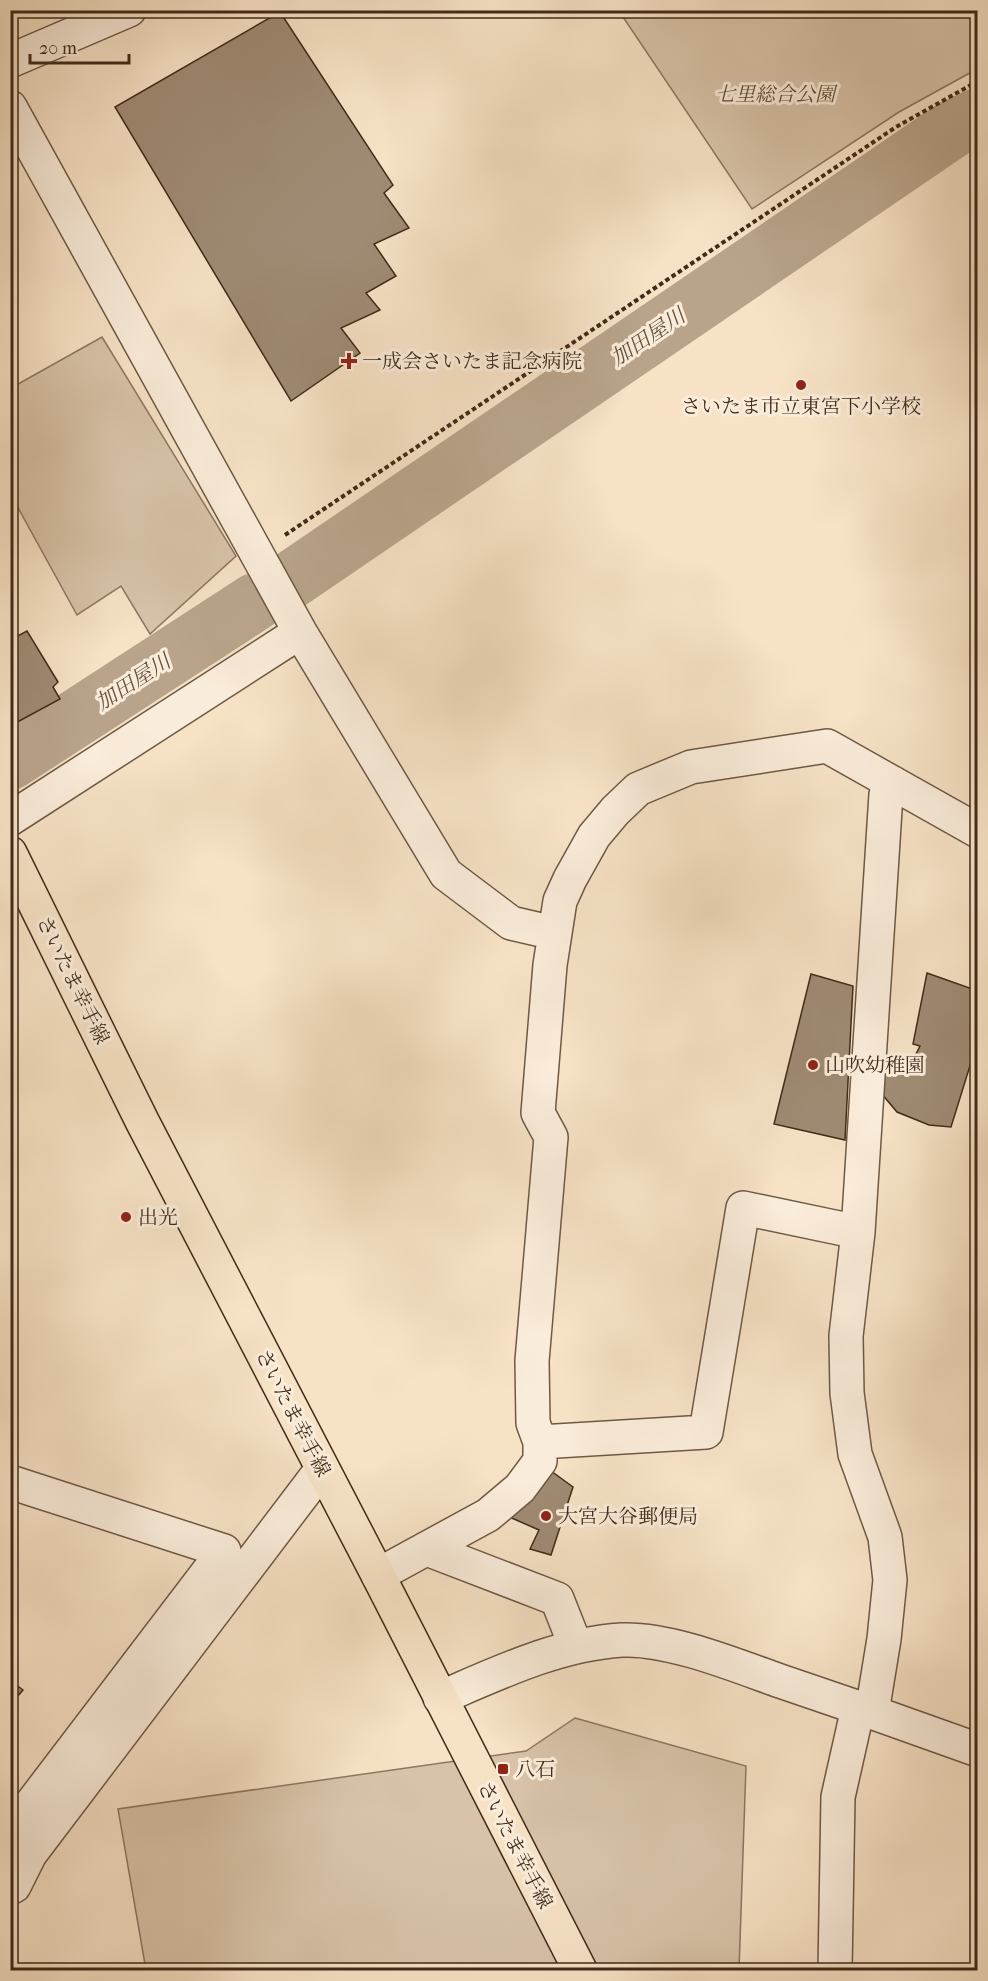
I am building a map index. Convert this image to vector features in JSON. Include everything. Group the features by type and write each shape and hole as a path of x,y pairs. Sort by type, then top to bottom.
{"main road":[{"name":"さいたま幸手線","path":"10,853 142,1121 378,1575 580,1971"}],"street":[{"path":"10,61 129,10"},
{"path":"10,107 300,632 446,874 511,923 554,933"},
{"path":"10,819 300,632"},
{"path":"378,1575 488,1515 520,1488 540,1461 540,1442 533,1423 532,1361 551,1137 538,1113 554,933 560,901 594,836 638,789 691,767 827,746 978,831"},
{"path":"835,1971 838,1797 884,1639 890,1580 885,1537 855,1454 847,1393 846,1336 858,1232 886,794 893,783"},
{"path":"540,1442 706,1432 743,1208 858,1232"},
{"path":"17,1843 322,1469"},
{"path":"10,1482 224,1551 17,1843 14,1886 10,1888"},
{"path":"427,1549 557,1599 576,1647"},
{"path":"440,1698 523,1663 576,1647 623,1640 666,1645 717,1659 978,1750"}],"path":[{"path":"256,554 896,127 978,81"}],"green space":[{"name":"七里総合公園","path":"619,11 977,11 977,69 899,112 752,209"},
{"path":"102,337 236,556 150,634 121,586 77,615 11,495 11,388"},
{"path":"575,1718 746,1766 739,1970 146,1970 118,1809 526,1751"}],"building":[{"path":"280,12 393,185 384,193 409,228 374,244 396,276 366,293 380,310 341,328 360,353 291,401 115,107"},
{"path":"10,629 16,637 27,631 58,682 53,687 60,699 10,726"},
{"path":"927,973 978,991 978,1040 951,1127 929,1125 897,1112 881,1093 879,1080 886,1072 900,1068 907,1072 920,1046 913,1044"},
{"path":"811,974 853,986 845,1140 774,1124"},
{"path":"547,1468 573,1487 551,1555 530,1549 539,1530 507,1516"},
{"path":"10,1680 23,1690 10,1705"}],"waterway":[{"name":"加田屋川","path":"291,580 954,128 978,117"},
{"name":"加田屋川","path":"10,761 255,602"}],"place":[{"name":"一成会さいたま記念病院","path":"349,361"},
{"name":"さいたま市立東宮下小学校","path":"801,385"},
{"name":"山吹幼稚園","path":"813,1065"},
{"name":"出光","path":"126,1217"},
{"name":"大宮大谷郵便局","path":"546,1516"},
{"name":"八石","path":"503,1769"}]}
